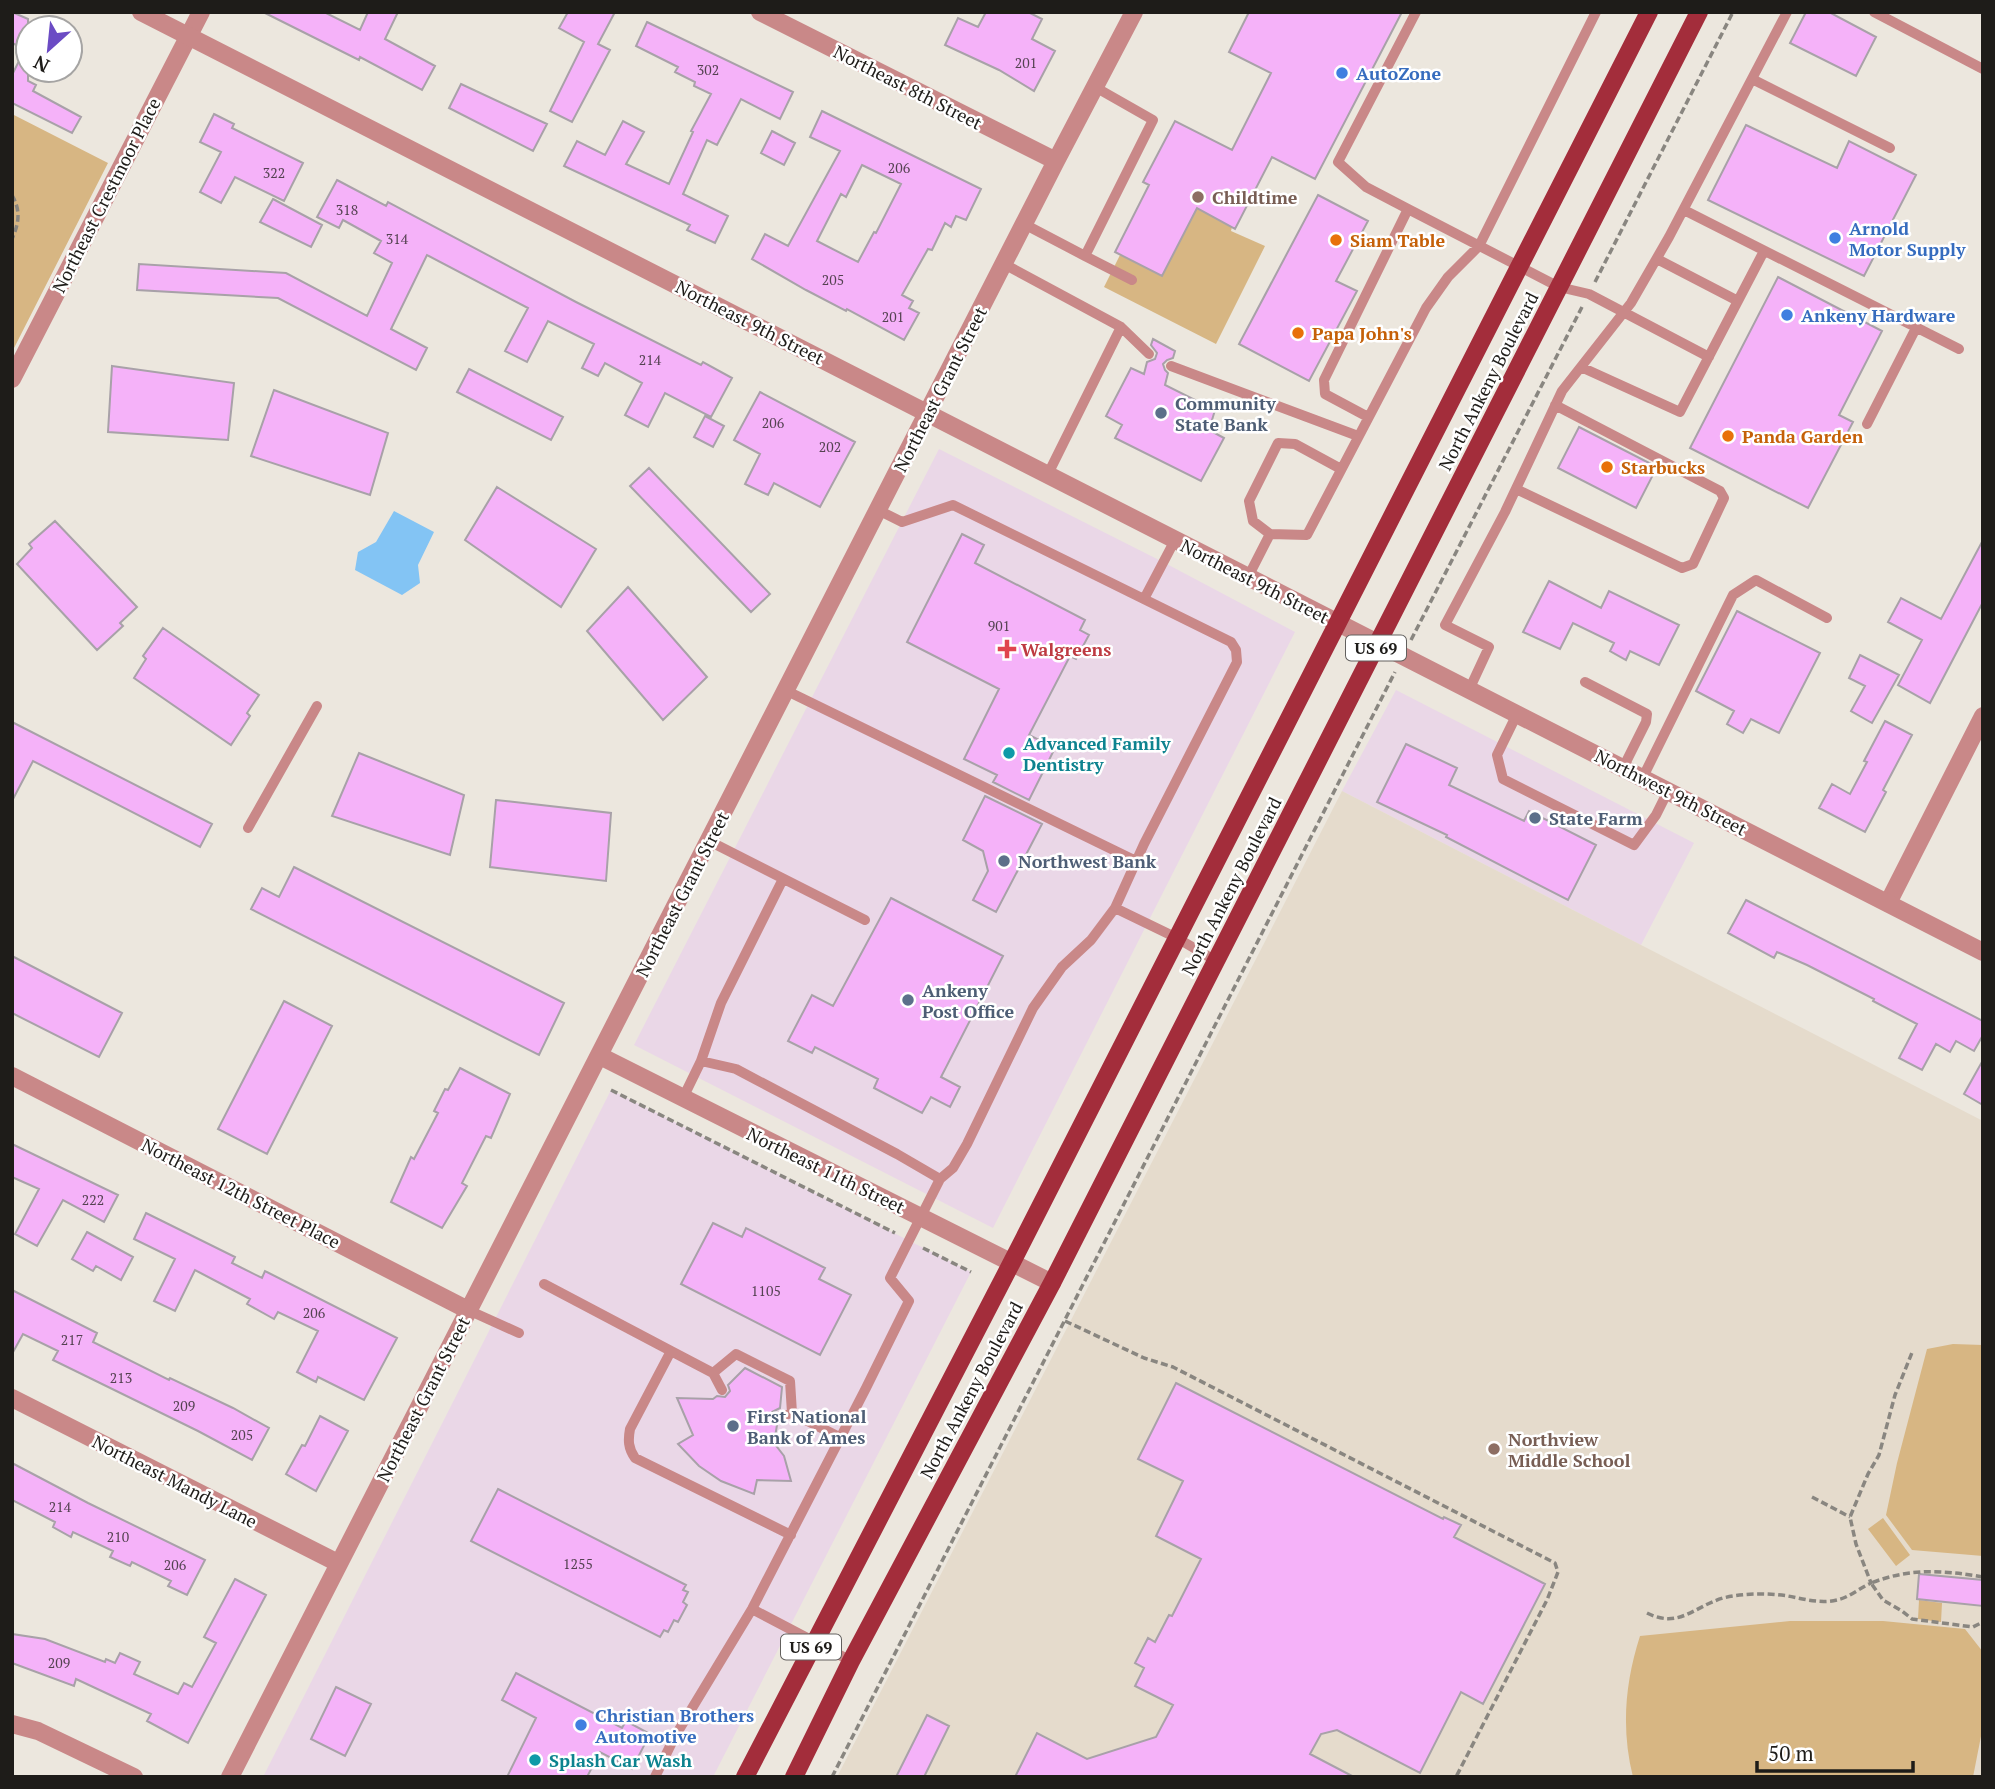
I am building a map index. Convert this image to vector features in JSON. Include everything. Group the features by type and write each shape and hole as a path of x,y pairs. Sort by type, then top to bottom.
{"main road":[{"name":"North Ankeny Boulevard","path":"745,1777 1012,1262 1649,12"},
{"name":"North Ankeny Boulevard","path":"794,1777 851,1661 1052,1283 1699,12"}],"street":[{"name":"Northeast 9th Street","path":"141,12 1358,634"},
{"name":"Northeast Crestmoor Place","path":"12,379 201,12"},
{"name":"Northeast 8th Street","path":"760,12 1056,161"},
{"name":"Northeast Grant Street","path":"230,1777 1134,12"},
{"name":"Northwest 9th Street","path":"1358,634 1983,952"},
{"path":"1888,903 1983,716"},
{"name":"Northeast 11th Street","path":"600,1056 1052,1283"},
{"name":"Northeast 12th Street Place","path":"12,1076 468,1310"},
{"name":"Northeast Mandy Lane","path":"12,1398 338,1563"},
{"path":"12,1724 38,1731 134,1777"}],"lane":[{"path":"1416,12 1338,162 1366,187 1559,287 1589,293 1709,357"},
{"path":"1341,469 1295,444 1278,443 1249,501 1253,521 1270,534 1307,535 1426,308 1448,277 1479,246 1596,12"},
{"path":"1469,690 1489,647 1446,625 1517,489 1562,391 1624,312 1657,259 1787,12"},
{"path":"1874,12 1983,69"},
{"path":"1752,79 1890,148"},
{"path":"1085,256 1153,120 1095,87"},
{"path":"1368,417 1325,394 1324,380 1408,209"},
{"path":"1684,209 1959,349"},
{"path":"1024,224 1132,280"},
{"path":"1581,367 1680,412 1764,251"},
{"path":"1657,259 1738,301"},
{"path":"1004,264 1121,327 1149,354"},
{"path":"1048,474 1121,327"},
{"path":"1867,424 1916,328"},
{"path":"1171,366 1358,436"},
{"path":"1517,489 1682,568 1693,564 1724,498 1720,491 1555,405"},
{"path":"655,1777 674,1738 752,1609 909,1301 890,1278 920,1216 940,1179 953,1168 967,1144 1033,1008 1062,967 1091,940 1115,908 1237,662 1236,650 1231,642 953,505 902,522 878,510"},
{"path":"1248,577 1270,534"},
{"path":"1144,598 1175,540"},
{"path":"1643,778 1733,595 1756,580 1827,618"},
{"path":"1585,682 1647,713 1646,722 1623,768"},
{"path":"785,690 1136,861"},
{"path":"248,828 317,706"},
{"path":"1517,714 1497,755 1503,779 1634,845 1656,815 1668,791"},
{"path":"709,841 865,920"},
{"path":"683,1098 701,1062 721,1003 783,879"},
{"path":"1115,908 1177,938 1216,961"},
{"path":"701,1062 736,1069 940,1179"},
{"path":"544,1284 713,1373 722,1390"},
{"path":"468,1310 519,1333"},
{"path":"671,1351 630,1429 630,1452 635,1458 791,1535"},
{"path":"713,1373 736,1354 747,1359 790,1381 792,1413"},
{"path":"778,1417 792,1413 841,1438"},
{"path":"752,1609 851,1661"}],"path":[{"path":"832,1777 1732,12"},
{"path":"12,195 19,215 12,239"},
{"path":"611,1090 971,1272"},
{"path":"1064,1321 1144,1358 1173,1367 1555,1563 1558,1572 1547,1600 1456,1777"},
{"path":"1913,1350 1895,1395 1879,1455 1850,1517 1856,1544 1871,1583 1883,1600 1912,1619 1973,1627 1983,1622"},
{"path":"1812,1497 1850,1517"},
{"path":"1647,1614 1661,1620 1671,1620 1723,1598 1742,1595 1768,1594 1809,1601 1838,1600 1895,1574 1925,1571 1983,1577"}],"shaded area":[{"path":"12,114 108,163 12,352"},
{"path":"1197,208 1232,227 1231,231 1265,246 1216,344 1104,287 1120,255 1162,276"},
{"path":"939,449 1295,632 993,1228 634,1045"},
{"path":"1396,690 1694,843 1641,945 1342,791"},
{"name":"Northview Middle School","path":"1342,791 1983,1121 1983,1777 837,1777"},
{"path":"611,1090 971,1272 713,1777 263,1777"},
{"path":"1953,1344 1983,1345 1983,1556 1912,1550 1886,1515 1927,1349"},
{"path":"1883,1518 1910,1555 1896,1566 1868,1529"},
{"path":"1919,1600 1942,1603 1941,1622 1918,1619"},
{"path":"1790,1621 1883,1621 1965,1629 1983,1652 1983,1726 1973,1777 1633,1777 1627,1741 1626,1706 1640,1636"}],"water":[{"path":"394,511 434,532 418,565 420,583 402,595 355,570 358,552 376,542"}],"building":[{"path":"12,12 17,14 14,14 14,44"},
{"path":"263,12 324,12 360,30 368,12 398,12 385,39 435,66 422,90 360,57 359,60"},
{"path":"568,12 615,12 598,44 610,50 572,122 550,111 584,42 559,28"},
{"path":"986,12 1028,12 1042,19 1032,39 1055,51 1034,91 999,70 945,45 958,18 978,27"},
{"path":"1249,12 1402,12 1315,179 1272,157 1235,229 1197,208 1162,276 1115,252 1149,185 1143,182 1175,121 1232,150 1271,73 1229,52"},
{"path":"1806,12 1829,12 1876,37 1856,76 1790,43"},
{"path":"647,22 793,92 780,119 741,99 717,145 707,140 683,194 728,216 715,243 687,230 690,225 564,166 577,141 605,155 623,121 644,132 626,164 669,184 693,132 691,131 711,94 675,72 678,67 636,46"},
{"path":"14,71 14,84 34,84 36,85 33,91 81,117 72,133 12,103"},
{"path":"461,84 547,124 533,151 449,108"},
{"path":"822,111 981,189 966,220 956,216 951,227 945,223 932,250 928,249 902,295 913,301 909,308 919,313 904,340 752,259 765,234 788,246 840,151 810,137","holes":["862,165 901,184 858,262 817,241 841,194 846,197"]},
{"path":"214,114 234,124 232,128 303,163 284,201 235,177 221,203 200,192 221,152 200,142"},
{"name":"Arnold Motor Supply","path":"1746,125 1837,168 1849,141 1916,175 1864,276 1708,200"},
{"path":"772,131 795,143 784,165 761,153"},
{"path":"337,180 386,206 388,202 576,302 732,378 711,417 665,393 648,427 625,415 642,383 605,363 598,376 582,368 594,344 548,321 527,362 505,351 528,308 427,255 391,329 427,348 416,370 278,298 137,290 139,264 286,273 367,316 392,263 374,253 381,241 343,220 339,228 317,217"},
{"path":"1318,195 1368,221 1336,281 1357,291 1309,381 1239,344"},
{"path":"273,199 322,225 311,247 260,222"},
{"path":"1778,277 1882,331 1839,415 1853,422 1808,508 1690,448"},
{"name":"Community State Bank","path":"1153,339 1175,351 1173,358 1163,364 1168,373 1165,385 1215,410 1209,430 1224,438 1201,481 1115,438 1122,425 1106,416 1131,368 1144,374 1147,362 1155,359 1157,353 1151,345"},
{"path":"112,366 234,383 228,440 108,432"},
{"path":"469,369 563,417 551,440 457,392"},
{"path":"274,390 388,433 370,495 251,456"},
{"path":"760,392 855,442 820,507 774,483 768,495 745,484 760,454 734,440"},
{"path":"705,416 724,426 713,447 694,437"},
{"name":"Starbucks","path":"1579,427 1657,467 1636,508 1558,468"},
{"path":"649,468 770,594 751,612 630,486"},
{"path":"497,487 596,549 561,607 465,540"},
{"path":"55,521 137,607 120,623 123,626 97,650 17,564 32,548 29,544"},
{"name":"Walgreens","path":"962,534 984,545 975,563 1085,620 1080,630 1089,635 1076,659 1070,656 1029,735 1055,748 1029,800 993,782 997,775 964,759 999,689 907,642"},
{"path":"1983,540 1983,602 1930,703 1898,685 1922,640 1888,622 1901,598 1941,619"},
{"path":"1549,581 1601,608 1609,591 1679,625 1659,665 1630,651 1626,660 1610,651 1614,643 1573,623 1560,649 1523,632"},
{"path":"628,587 707,677 663,720 587,631"},
{"path":"1737,611 1820,653 1779,733 1751,719 1743,733 1727,724 1734,711 1696,691"},
{"path":"163,628 259,695 247,713 250,716 231,745 134,678 146,659 143,656"},
{"path":"1860,655 1899,675 1872,723 1851,711 1865,686 1849,678"},
{"path":"1885,721 1912,735 1883,790 1886,792 1865,832 1819,808 1832,784 1850,794"},
{"path":"12,722 212,824 200,847 33,761 12,801"},
{"path":"1406,744 1457,768 1449,785 1524,821 1529,811 1596,845 1568,900 1446,837 1447,835 1377,802"},
{"path":"359,753 464,795 450,855 332,816"},
{"name":"Northwest Bank","path":"985,796 1042,824 996,912 973,900 988,871 983,851 963,840"},
{"path":"496,800 611,813 606,881 490,867"},
{"path":"294,867 564,1003 539,1055 251,909 262,888 279,897"},
{"name":"Ankeny Post Office","path":"891,898 1003,956 941,1077 960,1087 950,1107 931,1097 922,1113 874,1088 878,1079 815,1047 812,1053 788,1041 812,995 833,1006"},
{"path":"1746,900 1983,1021 1983,1035 1974,1051 1956,1041 1950,1052 1936,1044 1922,1070 1899,1058 1917,1024 1807,965 1777,952 1774,958 1728,933"},
{"path":"12,956 122,1013 99,1057 12,1013"},
{"path":"284,1001 332,1026 267,1154 218,1129"},
{"path":"1983,1060 1983,1105 1964,1094"},
{"path":"460,1068 510,1094 491,1138 486,1136 462,1183 467,1186 442,1228 391,1202 411,1157 414,1159 438,1113 434,1111 445,1089 448,1090"},
{"path":"12,1144 118,1195 104,1222 63,1200 37,1246 15,1234 39,1189 12,1177"},
{"path":"146,1213 235,1257 232,1263 262,1278 265,1271 397,1338 364,1400 318,1377 316,1382 297,1372 318,1331 278,1312 274,1319 247,1304 250,1299 195,1270 175,1311 154,1301 175,1259 134,1239"},
{"path":"713,1223 742,1237 746,1228 825,1268 819,1279 851,1295 820,1355 681,1284"},
{"path":"87,1232 133,1257 121,1280 96,1266 93,1271 72,1259"},
{"path":"12,1290 97,1333 93,1342 233,1408 269,1428 252,1460 53,1360 58,1351 23,1334 12,1354"},
{"name":"First National Bank of Ames","path":"745,1368 782,1387 780,1408 772,1412 770,1418 777,1425 774,1443 784,1456 791,1481 757,1480 754,1494 721,1481 699,1466 678,1444 693,1435 677,1398 725,1397 730,1391 728,1385"},
{"path":"1176,1383 1443,1519 1444,1517 1461,1525 1454,1537 1545,1584 1483,1704 1461,1692 1420,1773 1337,1730 1321,1734 1310,1754 1354,1777 1015,1777 1037,1733 1087,1759 1156,1737 1173,1705 1135,1686 1144,1668 1135,1663 1148,1638 1155,1642 1169,1615 1172,1616 1201,1559 1156,1536 1183,1481 1138,1459"},
{"path":"320,1416 348,1431 316,1491 286,1474 302,1445 305,1446"},
{"path":"12,1463 205,1560 187,1595 168,1586 171,1581 132,1562 130,1566 110,1557 113,1551 73,1532 71,1537 53,1527 55,1522 12,1500"},
{"path":"498,1489 686,1585 683,1590 688,1592 683,1602 687,1605 678,1622 674,1620 668,1632 664,1630 660,1637 471,1541"},
{"path":"1919,1574 1983,1580 1983,1606 1917,1599"},
{"path":"235,1579 266,1595 188,1743 147,1721 151,1714 76,1679 74,1686 12,1663 12,1634 45,1639 105,1662 106,1659 115,1663 120,1653 140,1662 134,1674 178,1694 184,1683 192,1687 216,1643 204,1637"},
{"path":"516,1673 622,1728 626,1721 650,1734 632,1769 600,1752 587,1777 507,1777 536,1718 502,1700"},
{"path":"336,1687 371,1704 345,1756 311,1739"},
{"path":"927,1715 949,1726 924,1777 896,1777"}],"place":[{"name":"AutoZone","path":"1342,73"},
{"name":"Childtime","path":"1198,197"},
{"name":"Arnold Motor Supply","path":"1835,238"},
{"name":"Siam Table","path":"1336,240"},
{"name":"Ankeny Hardware","path":"1787,315"},
{"name":"Papa John's","path":"1298,333"},
{"name":"Community State Bank","path":"1161,413"},
{"name":"Panda Garden","path":"1728,436"},
{"name":"Starbucks","path":"1607,467"},
{"name":"Walgreens","path":"1007,649"},
{"name":"Advanced Family Dentistry","path":"1009,753"},
{"name":"State Farm","path":"1535,818"},
{"name":"Northwest Bank","path":"1004,861"},
{"name":"Ankeny Post Office","path":"908,1000"},
{"name":"First National Bank of Ames","path":"733,1426"},
{"name":"Northview Middle School","path":"1494,1449"},
{"name":"Christian Brothers Automotive","path":"581,1725"},
{"name":"Splash Car Wash","path":"535,1760"}]}
